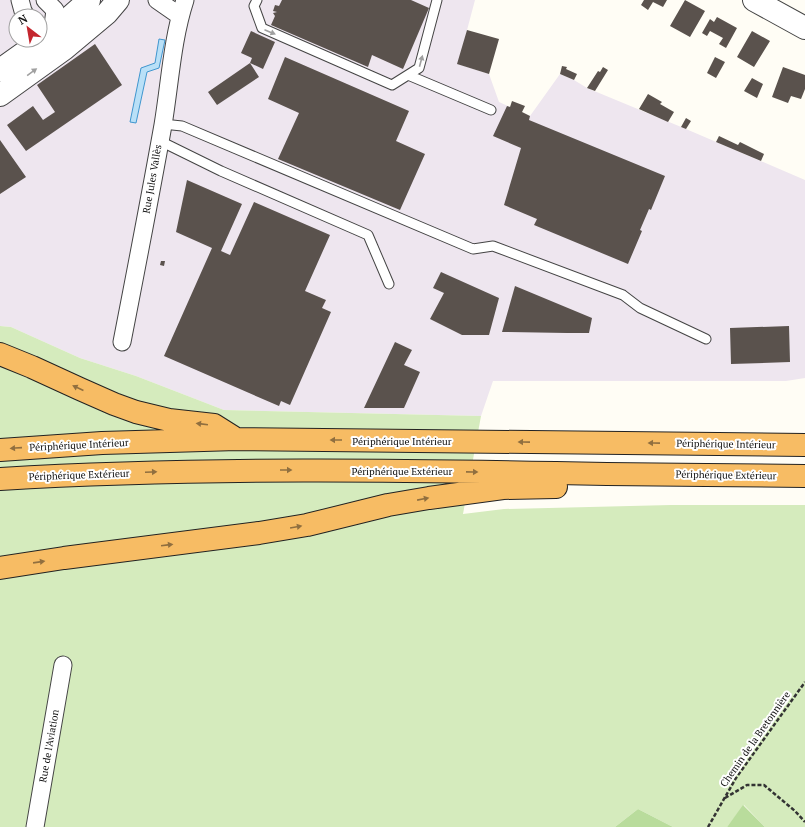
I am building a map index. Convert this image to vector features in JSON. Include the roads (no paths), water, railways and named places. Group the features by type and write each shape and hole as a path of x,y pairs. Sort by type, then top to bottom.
{"highway":[{"path":"0,354 100,398 136,412 169,420 214,426 237,439"},
{"name":"Périphérique Intérieur","path":"0,450 102,443 237,439 805,445"},
{"name":"Périphérique Extérieur","path":"0,479 149,472 247,470 805,476"},
{"path":"0,568 64,558 259,533 307,525 388,506 436,497 503,488 579,487 607,474"}],"street":[{"path":"45,0 55,10 52,38"},
{"path":"0,95 89,0"},
{"path":"0,70 52,38 108,12 118,0"},
{"name":"Rue Jules Vallès","path":"122,342 160,141 175,41 182,8 157,0"},
{"path":"754,0 805,28"},
{"name":"Rue de l'Aviation","path":"35,827 63,665"}],"lane":[{"path":"257,0 254,6 262,28 392,85 419,68 437,0"},
{"path":"408,75 491,110"},
{"path":"163,124 182,126 473,249 493,246 623,295 640,308 706,339"},
{"path":"160,141 221,171 368,235 389,284"}],"water":[{"path":"159,39 165,40 159,68 147,72 136,123 130,122 141,68 155,63"}]}
